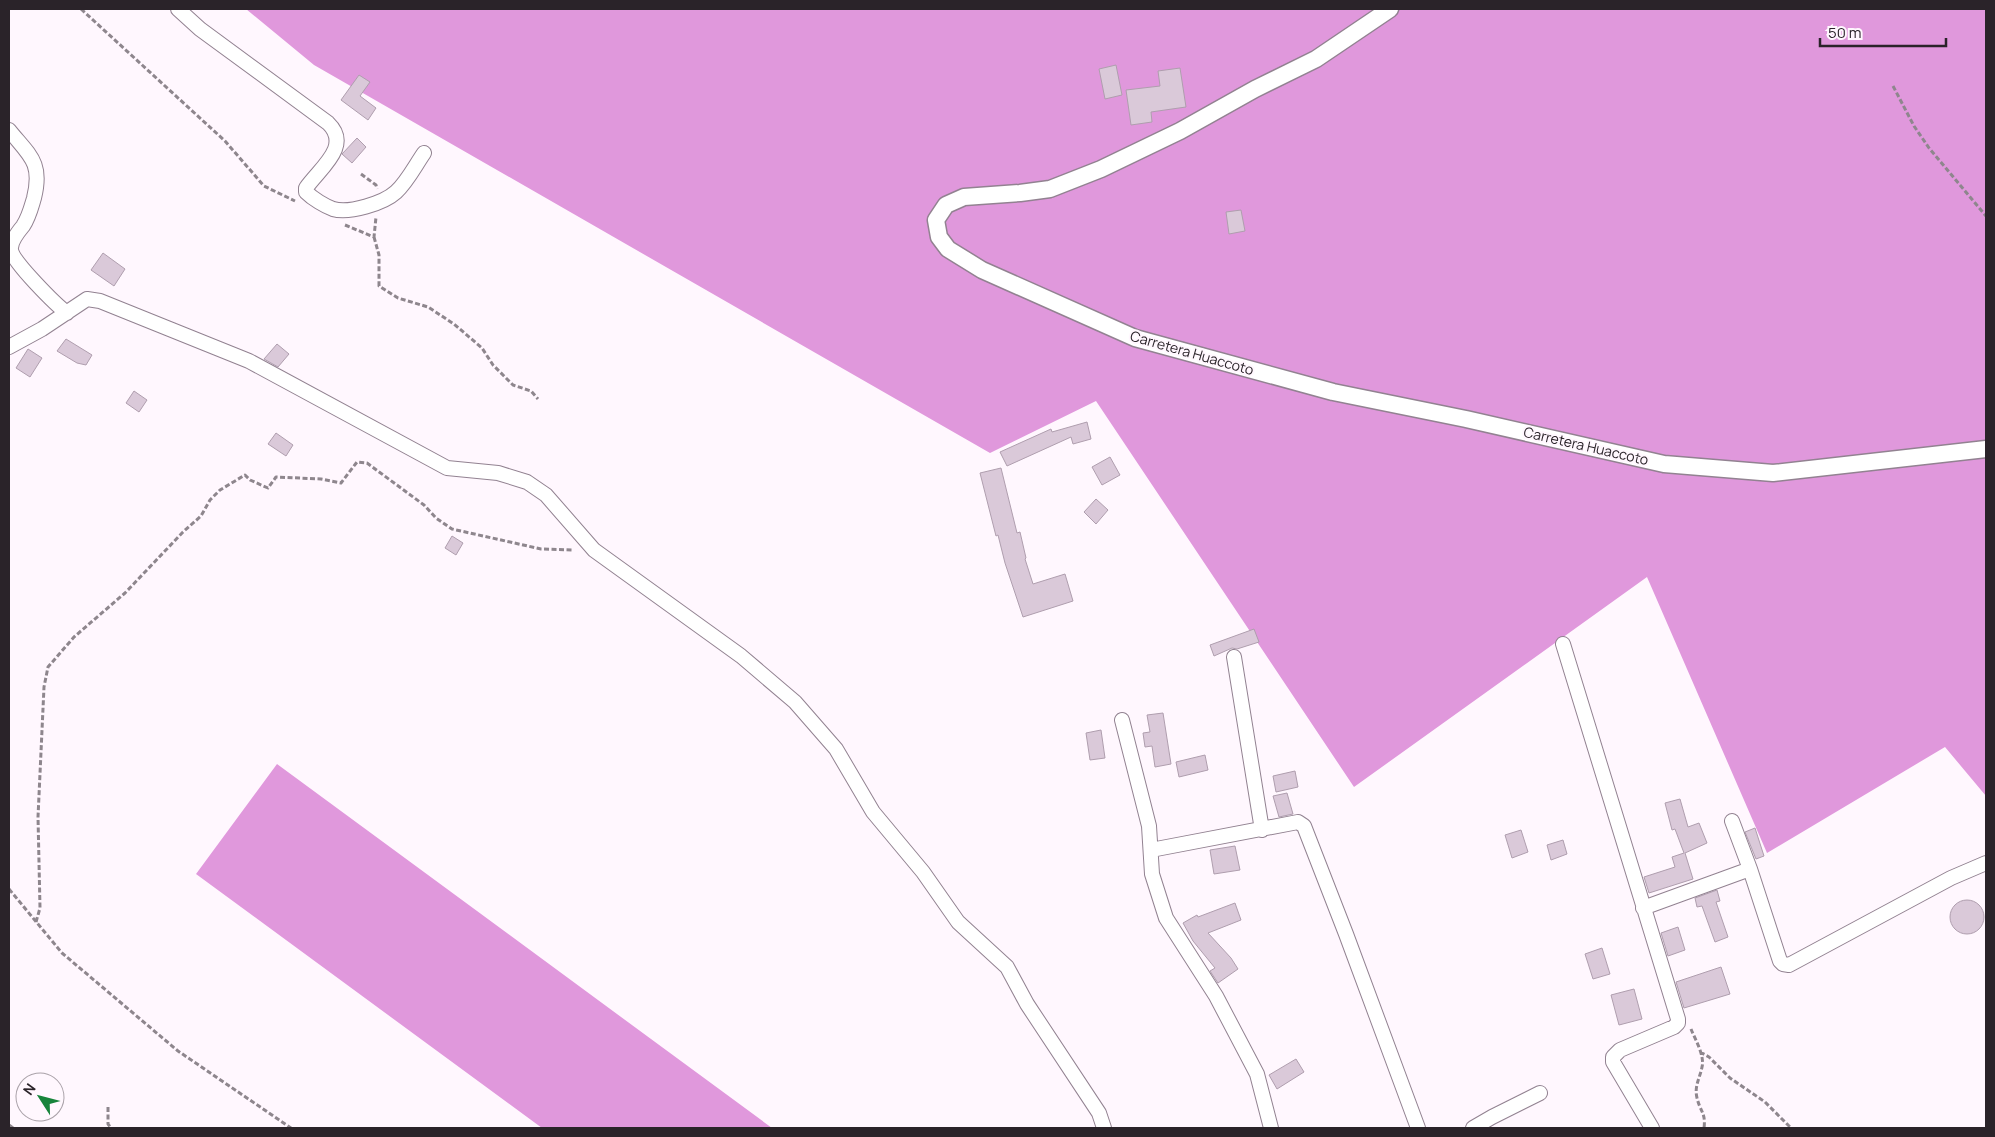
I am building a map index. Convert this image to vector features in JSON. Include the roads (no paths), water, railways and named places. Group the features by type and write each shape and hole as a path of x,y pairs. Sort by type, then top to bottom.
{"street":[{"path":"178,9 200,29 336,130 337,142 334,153 307,186 306,192 309,195 334,209 360,208 378,204 396,192 424,154"},
{"name":"Carretera Huaccoto","path":"1390,9 1316,59 1255,89 1180,131 1101,168 1050,189 964,197 946,205 936,220 939,237 948,249 982,270 1135,338 1333,392 1466,419 1664,464 1772,472 1986,449"},
{"path":"9,130 32,159 38,170 37,187 30,211 15,237 11,249 16,262 54,303 67,313"},
{"path":"9,347 87,299 100,301 249,361 447,468 498,473 527,482 546,495 594,550 741,656 795,702 836,750 873,812 923,872 958,922 1007,967 1027,1004 1099,1113 1104,1128"},
{"path":"1563,644 1677,1016 1678,1023 1674,1027 1620,1050 1613,1057 1613,1062 1652,1128"},
{"path":"1234,657 1262,830"},
{"path":"1122,720 1148,826 1152,874 1166,918 1216,996 1257,1074 1271,1128"},
{"path":"1732,821 1780,961 1789,965 1951,878 1986,863"},
{"path":"1151,850 1298,822 1304,826 1418,1128"},
{"path":"1643,908 1750,869"},
{"path":"1473,1128 1496,1122 1540,1093"}]}
